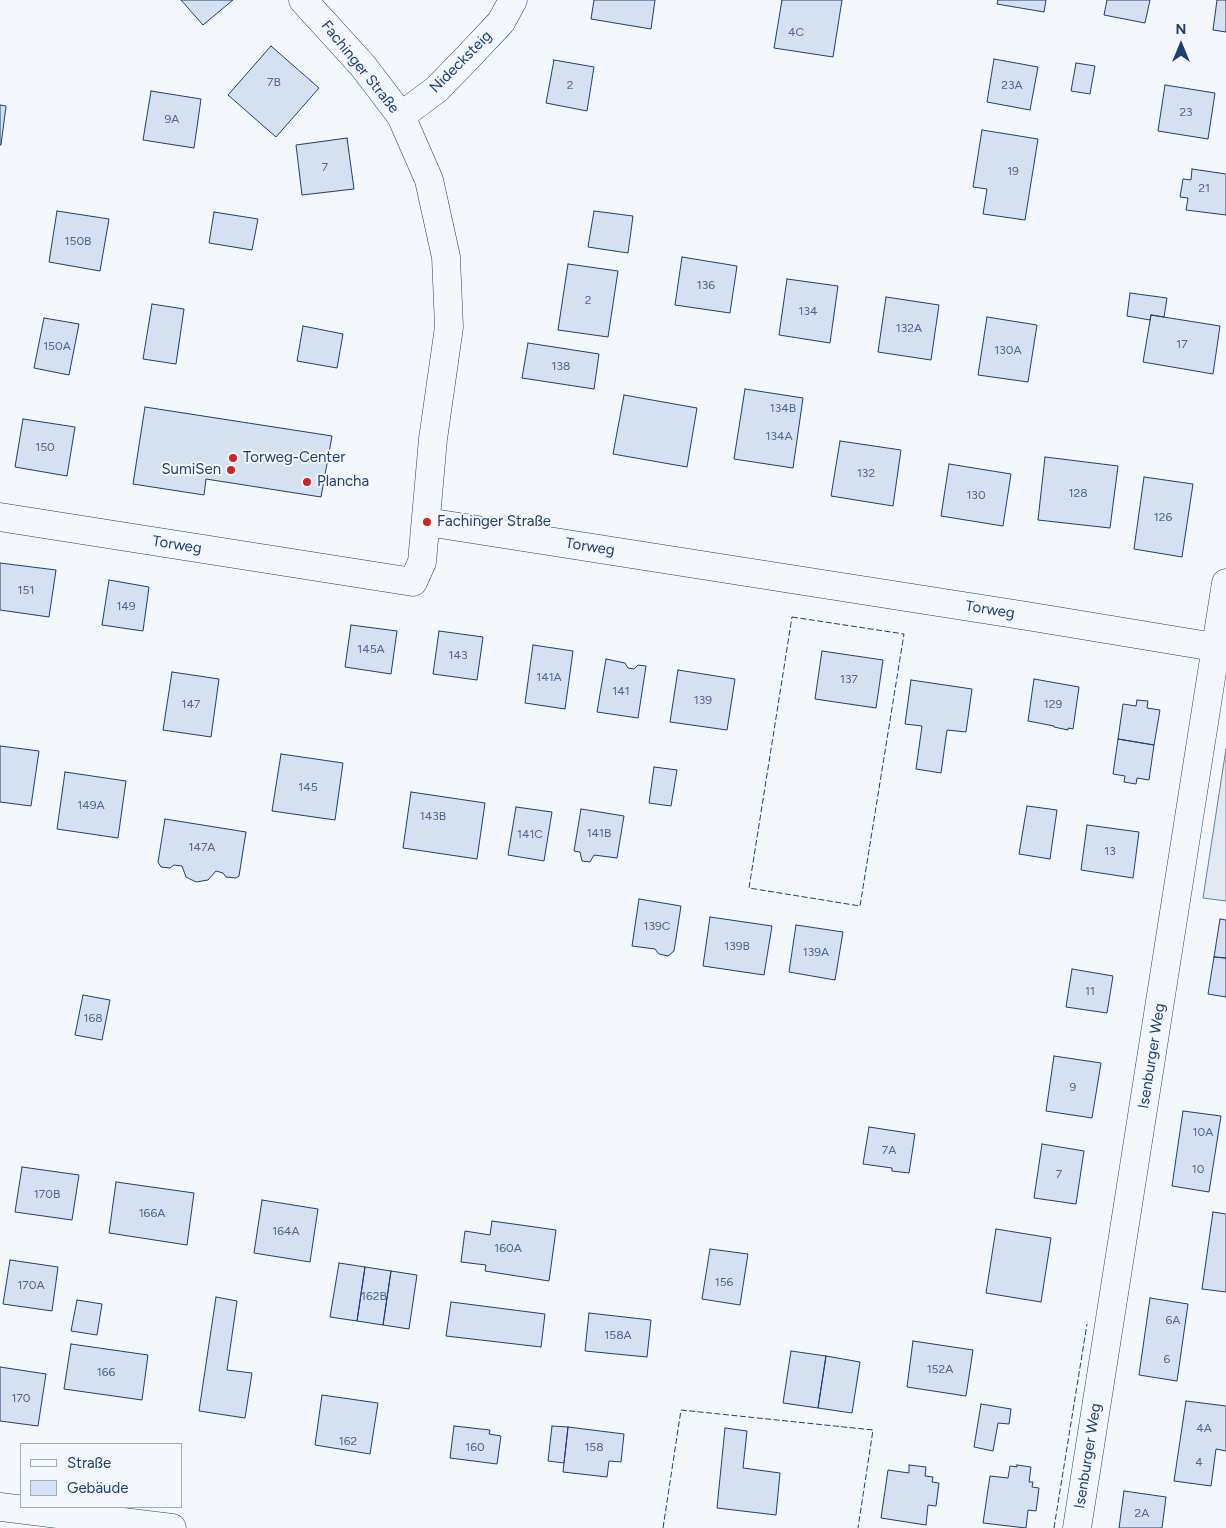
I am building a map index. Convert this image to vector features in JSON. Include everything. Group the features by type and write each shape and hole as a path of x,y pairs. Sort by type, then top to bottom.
{"street":[{"name":"Fachinger Straße","path":"303,0 363,66 401,116 429,180 446,257 448,327 433,440 427,522"},
{"name":"Nidecksteig","path":"401,116 437,89 469,56 500,22 513,0"},
{"name":"Torweg","path":"0,517 413,582 422,562 427,522 1221,648"},
{"name":"Isenburger Weg","path":"1077,1528 1221,648 1226,583"},
{"path":"0,1507 172,1528"}],"shaded area":[{"path":"1226,749 1226,901 1203,898"}],"building":[{"path":"181,0 233,0 203,25"},
{"path":"594,0 655,0 651,29 591,19"},
{"path":"782,0 842,0 833,57 774,48"},
{"path":"998,0 1046,0 1044,12 997,4"},
{"path":"1107,0 1150,0 1145,23 1104,15"},
{"path":"1217,0 1226,0 1226,32 1213,30"},
{"path":"271,46 319,88 276,137 228,95"},
{"path":"994,59 1038,67 1030,110 987,102"},
{"path":"554,60 594,67 587,111 546,103"},
{"path":"1076,63 1095,66 1090,94 1071,91"},
{"path":"1165,85 1215,93 1208,139 1158,131"},
{"path":"151,91 201,99 194,148 143,140"},
{"path":"0,105 6,106 1,145 0,145"},
{"path":"982,130 1038,139 1025,220 983,214 987,189 973,187"},
{"path":"347,138 354,189 302,195 296,145"},
{"path":"1192,169 1226,174 1226,215 1186,210 1188,198 1180,197 1183,179 1191,180"},
{"path":"57,211 109,219 100,271 49,262"},
{"path":"594,211 633,216 628,253 588,247"},
{"path":"214,212 258,219 252,250 209,243"},
{"path":"682,257 737,266 730,313 675,305"},
{"path":"568,264 618,271 608,337 558,330"},
{"path":"787,279 838,286 830,343 779,335"},
{"path":"1130,293 1167,298 1164,317 1151,315 1150,320 1127,316"},
{"path":"886,297 939,305 931,360 878,352"},
{"path":"152,304 184,309 176,364 143,359"},
{"path":"1151,315 1220,326 1213,374 1143,362"},
{"path":"987,317 1037,325 1028,382 978,375"},
{"path":"44,318 79,324 69,375 34,368"},
{"path":"303,326 343,334 337,368 297,361"},
{"path":"528,343 599,354 594,389 522,378"},
{"path":"745,389 803,398 793,468 734,459"},
{"path":"624,395 697,408 687,467 613,454"},
{"name":"Torweg-Center","path":"145,407 332,436 321,497 206,479 204,495 133,484"},
{"path":"23,419 75,427 67,476 15,467"},
{"path":"840,441 901,450 893,506 831,496"},
{"path":"1045,457 1118,466 1110,528 1038,520"},
{"path":"949,464 1011,474 1003,526 941,516"},
{"path":"1144,477 1193,484 1182,557 1134,549"},
{"path":"0,563 56,570 49,617 0,610"},
{"path":"109,580 149,587 143,631 102,625"},
{"path":"351,625 397,631 391,674 345,667"},
{"path":"439,631 483,637 477,680 433,674"},
{"path":"533,645 573,651 565,709 525,703"},
{"path":"822,651 883,660 876,708 815,699"},
{"path":"606,659 625,663 628,668 634,669 638,665 646,666 638,718 597,712"},
{"path":"678,670 735,679 727,730 670,722"},
{"path":"172,672 219,679 211,737 163,730"},
{"path":"1034,679 1079,687 1073,729 1068,728 1068,730 1028,721"},
{"path":"911,680 972,689 966,732 947,730 941,773 916,769 922,726 905,724"},
{"path":"1137,700 1148,701 1147,708 1160,710 1154,745 1118,739 1123,704 1136,706"},
{"path":"1118,739 1154,745 1149,780 1137,778 1136,784 1124,782 1125,776 1113,774"},
{"path":"0,746 39,751 31,806 0,802"},
{"path":"281,754 343,763 335,820 272,811"},
{"path":"654,767 677,770 671,806 649,803"},
{"path":"65,772 126,781 118,838 57,829"},
{"path":"411,792 485,803 477,859 403,848"},
{"path":"1027,806 1057,810 1050,859 1019,854"},
{"path":"516,807 552,812 544,861 508,855"},
{"path":"581,809 624,816 617,858 594,855 590,862 582,861 580,852 574,851"},
{"path":"165,819 246,832 239,876 236,878 226,877 223,873 216,871 208,880 196,882 186,877 182,866 161,867 158,862"},
{"path":"1087,825 1139,832 1133,878 1081,870"},
{"path":"639,899 681,906 674,951 668,956 659,954 655,949 632,946"},
{"path":"710,917 772,926 764,975 703,966"},
{"path":"1220,919 1226,920 1226,958 1214,957"},
{"path":"796,925 843,932 835,980 789,972"},
{"path":"1214,957 1226,958 1226,997 1208,994"},
{"path":"1072,969 1113,976 1107,1013 1066,1007"},
{"path":"83,995 110,1000 102,1040 75,1035"},
{"path":"1054,1056 1101,1063 1092,1118 1046,1111"},
{"path":"1183,1111 1221,1116 1209,1192 1172,1186"},
{"path":"869,1127 915,1134 909,1173 892,1171 892,1168 863,1164"},
{"path":"1042,1144 1084,1151 1076,1204 1034,1198"},
{"path":"22,1167 79,1175 72,1220 15,1212"},
{"path":"116,1182 194,1193 187,1245 109,1233"},
{"path":"262,1200 318,1209 310,1262 254,1253"},
{"path":"1213,1212 1226,1214 1226,1292 1202,1289"},
{"path":"492,1221 556,1230 549,1281 485,1271 486,1265 461,1262 465,1231 490,1235"},
{"path":"996,1229 1051,1238 1041,1302 986,1293"},
{"path":"710,1249 748,1254 740,1305 702,1299"},
{"path":"10,1260 58,1267 52,1311 3,1304"},
{"path":"339,1263 365,1267 357,1321 330,1317"},
{"path":"365,1267 391,1271 383,1325 357,1321"},
{"path":"391,1271 417,1275 409,1329 383,1325"},
{"path":"216,1297 237,1301 227,1370 252,1373 245,1418 199,1411"},
{"path":"1150,1298 1188,1304 1177,1381 1139,1375"},
{"path":"77,1300 102,1304 97,1335 71,1331"},
{"path":"451,1302 545,1314 541,1347 446,1336"},
{"path":"589,1313 651,1320 647,1357 585,1351"},
{"path":"913,1341 973,1350 966,1396 907,1387"},
{"path":"71,1344 148,1355 142,1400 64,1389"},
{"path":"791,1351 826,1356 818,1408 783,1403"},
{"path":"826,1356 860,1362 852,1413 818,1408"},
{"path":"0,1367 46,1374 38,1426 0,1421"},
{"path":"322,1395 378,1403 370,1454 315,1445"},
{"path":"1186,1401 1226,1406 1226,1451 1216,1449 1211,1486 1174,1481"},
{"path":"981,1404 1011,1409 1009,1424 998,1423 993,1451 974,1447"},
{"path":"454,1426 490,1430 489,1434 501,1436 497,1464 450,1458"},
{"path":"552,1426 568,1427 564,1463 548,1461"},
{"path":"568,1427 624,1434 621,1462 609,1461 607,1477 563,1472"},
{"path":"725,1428 747,1431 743,1468 780,1473 776,1515 717,1508"},
{"path":"909,1465 926,1467 925,1476 933,1477 932,1482 939,1483 936,1506 928,1505 926,1525 881,1518 888,1470 909,1473"},
{"path":"1017,1465 1031,1467 1029,1482 1033,1482 1032,1487 1039,1488 1036,1511 1028,1510 1026,1528 983,1523 990,1476 1008,1478 1010,1466 1017,1467"},
{"path":"1124,1491 1166,1497 1162,1528 1119,1528"}],"fence":[{"path":"792,617 904,634 860,906 749,888 792,617"},
{"path":"1054,1528 1087,1324"},
{"path":"663,1528 681,1410 873,1430 858,1528"}],"place":[{"name":"Torweg-Center","path":"233,458"},
{"name":"SumiSen","path":"231,470"},
{"name":"Plancha","path":"307,482"},
{"name":"Fachinger Straße","path":"427,522"}]}
